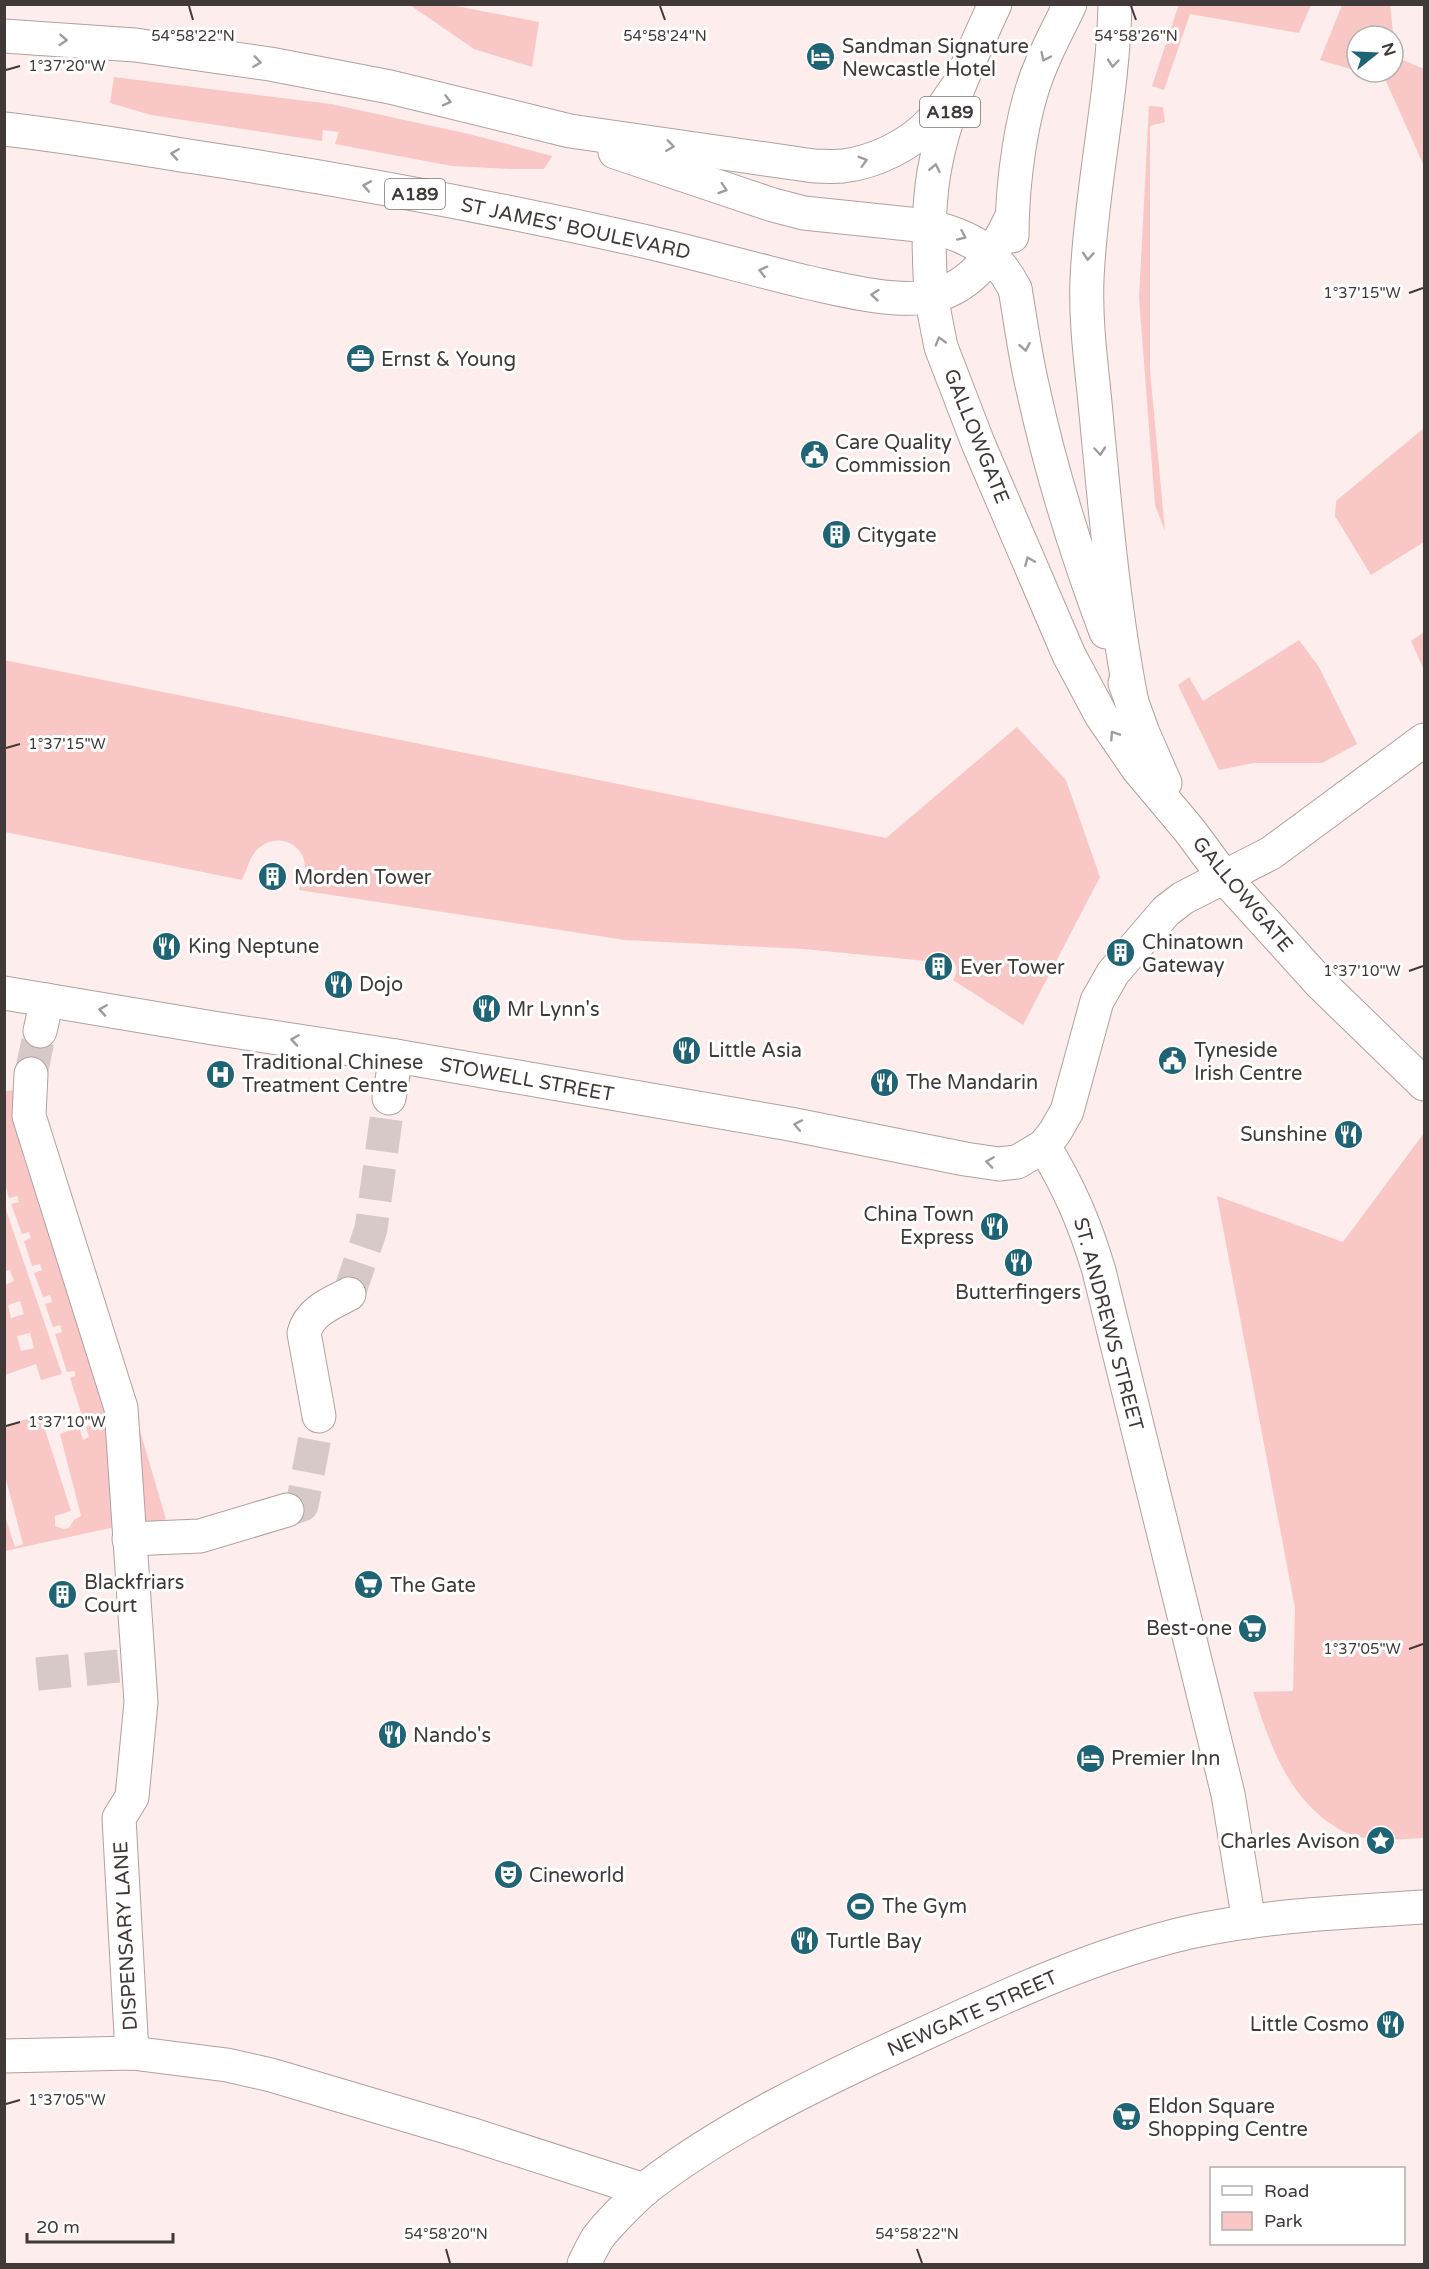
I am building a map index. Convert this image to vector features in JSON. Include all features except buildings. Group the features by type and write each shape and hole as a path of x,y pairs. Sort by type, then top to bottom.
{"main road":[{"name":"GALLOWGATE","path":"995,4 958,86 941,140 934,173 928,226 930,296 941,346 978,443 1069,655 1101,715 1131,760 1190,831 1224,877 1320,983 1425,1084"},
{"name":"GALLOWGATE","path":"1070,4 1041,64 1022,135 1012,216 1015,289 1032,388 1053,472 1079,560 1161,777 1190,831"},
{"path":"1115,4 1110,85 1090,227 1087,304 1111,571 1122,654 1132,703"},
{"name":"A189","path":"4,36 135,45 270,64 390,87 570,131 814,166 842,166 873,158 912,139 933,121 958,86"},
{"name":"ST JAMES' BOULEVARD","path":"4,129 255,166 455,201 633,238 856,293 895,297 930,296 962,284 991,256 1012,216"},
{"name":"A189","path":"570,131 626,157 772,205 804,213 928,226 964,236 991,256 1008,276 1015,289"},
{"path":"1044,1146 1067,1111 1097,1001 1113,973 1166,911 1183,898 1271,852 1425,740"},
{"name":"STOWELL STREET","path":"4,993 43,1016 396,1056 790,1124 999,1164 1017,1162 1044,1146"},
{"path":"389,1098 396,1056"},
{"path":"32,1074 29,1116 121,1408 129,1539 200,1536 287,1510"},
{"name":"ST. ANDREWS STREET","path":"1044,1146 1074,1199 1096,1260 1228,1794 1249,1922"},
{"path":"319,1416 304,1333 307,1323 316,1312 349,1294"},
{"name":"DISPENSARY LANE","path":"129,1539 141,1702 132,1797 119,1818 132,2053"},
{"name":"NEWGATE STREET","path":"584,2265 597,2239 644,2190 690,2156 772,2109 879,2054 988,2004 1098,1959 1190,1932 1249,1922 1425,1907"},
{"path":"4,2056 132,2053 227,2065 271,2075 470,2134 644,2190"}],"green space":[{"path":"1179,4 1311,5 1299,33 1190,14 1164,90 1152,86"},
{"path":"410,5 451,5 539,22 532,67 474,49"},
{"path":"1342,5 1390,5 1392,24 1345,24 1345,67 1320,60"},
{"path":"1405,61 1424,69 1424,166 1387,84 1405,84"},
{"path":"114,77 331,104 469,134 552,156 544,169 452,166 335,144 339,132 323,130 322,141 151,115 110,103"},
{"path":"1149,106 1163,107 1165,122 1150,126 1150,370 1165,531 1155,505 1139,298"},
{"path":"1424,428 1424,542 1371,575 1335,516 1336,501"},
{"path":"1424,632 1424,670 1411,641"},
{"path":"1299,640 1319,667 1357,744 1322,763 1254,763 1219,770 1178,685 1189,677 1203,701"},
{"path":"4,660 886,838 1017,727 1066,780 1100,877 1023,1025 953,980 956,971 955,964 943,953 931,955 926,961 804,949 625,940 299,890 305,870 304,859 295,846 282,841 274,841 260,847 251,858 242,880 5,832"},
{"path":"38,1089 46,1147 23,1156 111,1416 115,1527 5,1551 4,1513 15,1547 23,1544 5,1476 5,1427 40,1414 71,1511 55,1516 55,1526 64,1529 69,1528 74,1520 81,1516 60,1434 79,1427 83,1440 89,1437 86,1427 91,1425 89,1420 84,1422 70,1378 75,1376 75,1371 67,1372 55,1334 62,1332 60,1325 53,1327 45,1304 52,1302 50,1295 43,1297 34,1273 42,1270 40,1264 32,1266 24,1241 31,1238 29,1232 22,1234 11,1204 19,1202 17,1196 9,1198 5,1184 5,1091"},
{"path":"1424,1133 1424,1838 1376,1839 1356,1836 1341,1830 1315,1811 1302,1797 1291,1782 1273,1748 1253,1692 1293,1691 1295,1608 1217,1196 1343,1242"},
{"path":"5,1207 62,1374 41,1380 36,1364 5,1375 5,1285 14,1281 10,1270 5,1271","holes":["20,1301 24,1314 11,1318 8,1305","30,1333 34,1348 21,1351 17,1336"]},
{"path":"130,1397 166,1519 140,1527"}],"tunnel":[{"path":"31,1074 40,1031"},
{"path":"349,1294 371,1229 389,1098"},
{"path":"287,1510 302,1505 319,1416"},
{"path":"37,1674 139,1664"}],"place":[{"name":"Sandman Signature Newcastle Hotel","path":"821,57"},
{"name":"Ernst & Young","path":"360,359"},
{"name":"Care Quality Commission","path":"814,454"},
{"name":"Citygate","path":"836,535"},
{"name":"Morden Tower","path":"273,877"},
{"name":"King Neptune","path":"167,946"},
{"name":"Chinatown Gateway","path":"1121,953"},
{"name":"Ever Tower","path":"939,967"},
{"name":"Dojo","path":"338,984"},
{"name":"Mr Lynn's","path":"486,1009"},
{"name":"Little Asia","path":"687,1050"},
{"name":"Tyneside Irish Centre","path":"1173,1061"},
{"name":"Traditional Chinese Treatment Centre","path":"221,1074"},
{"name":"The Mandarin","path":"885,1082"},
{"name":"Sunshine","path":"1348,1134"},
{"name":"China Town Express","path":"995,1226"},
{"name":"Butterfingers","path":"1018,1262"},
{"name":"The Gate","path":"369,1585"},
{"name":"Blackfriars Court","path":"63,1594"},
{"name":"Best-one","path":"1253,1628"},
{"name":"Nando's","path":"392,1735"},
{"name":"Premier Inn","path":"1090,1758"},
{"name":"Charles Avison","path":"1381,1841"},
{"name":"Cineworld","path":"508,1875"},
{"name":"The Gym","path":"861,1906"},
{"name":"Turtle Bay","path":"805,1941"},
{"name":"Little Cosmo","path":"1390,2024"},
{"name":"Eldon Square Shopping Centre","path":"1127,2117"}]}
